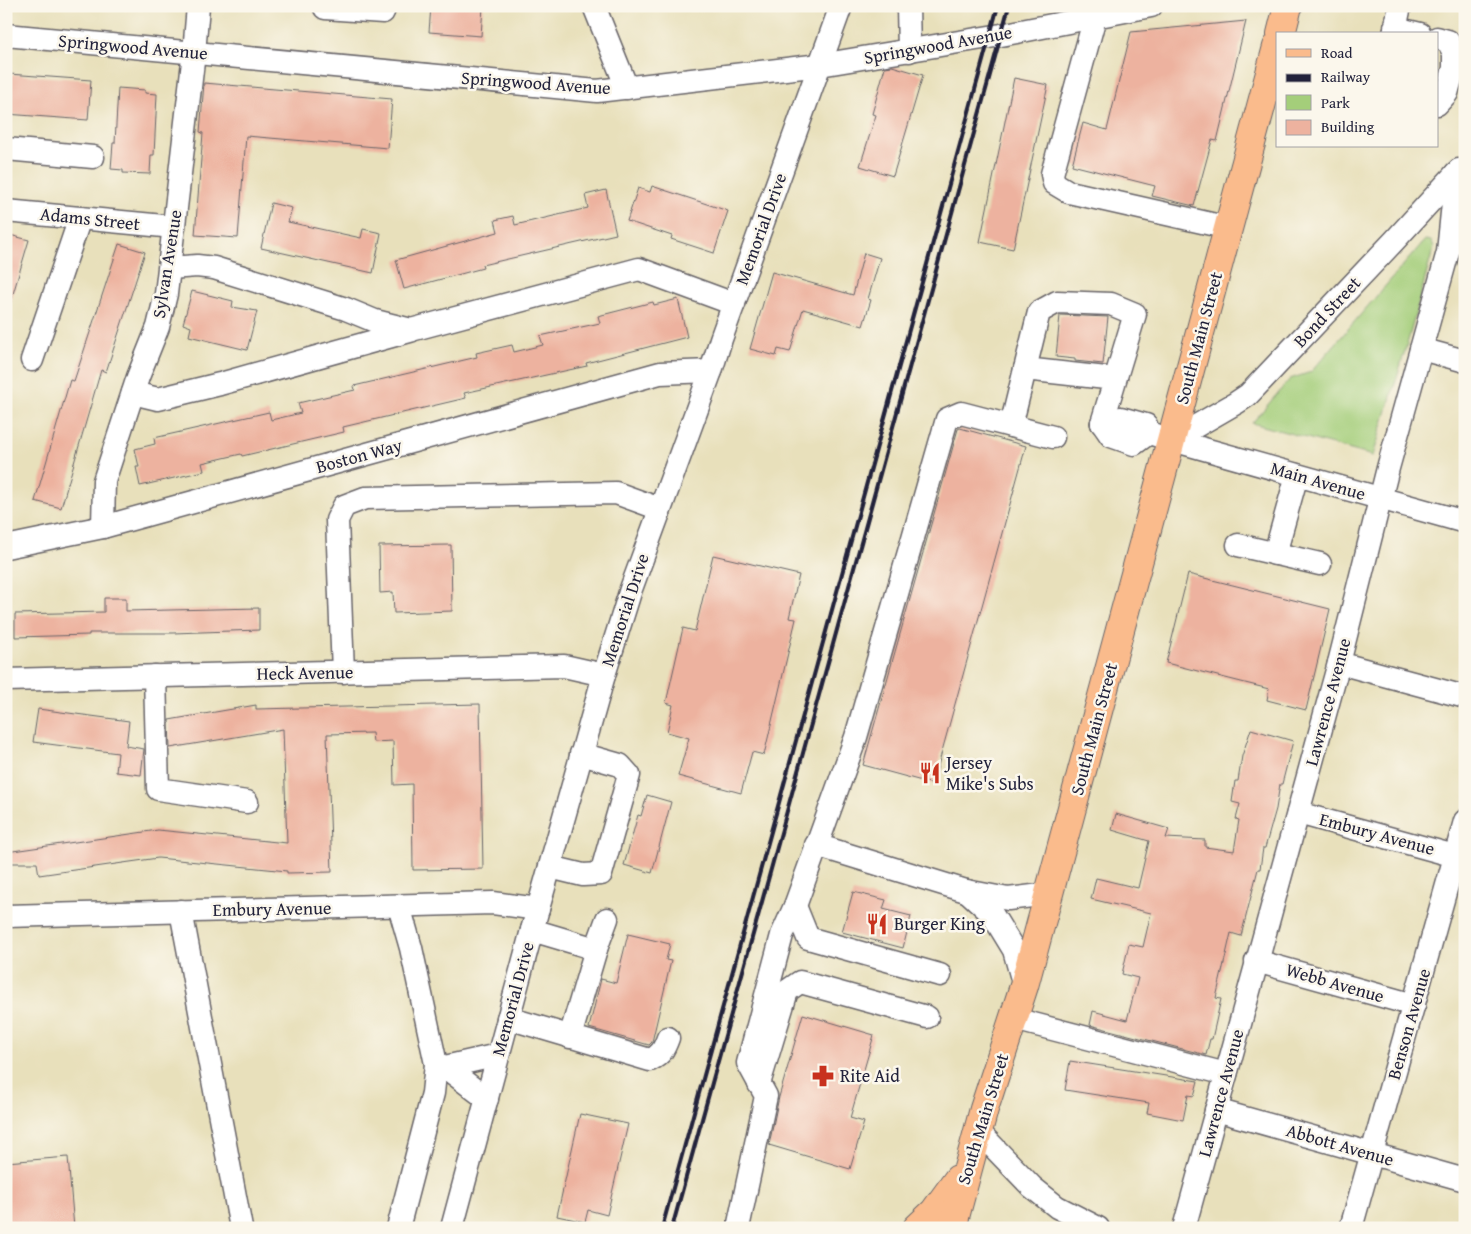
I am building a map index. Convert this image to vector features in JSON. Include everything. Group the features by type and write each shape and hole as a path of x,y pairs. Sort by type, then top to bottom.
{"main road":[{"path":"1282,32 1288,6"},
{"name":"South Main Street","path":"952,1228 974,1143 1024,986 1049,894 1156,432 1229,228 1269,108 1276,55"},
{"path":"917,1228 934,1212 955,1184 974,1143"}],"street":[{"name":"Sylvan Avenue","path":"103,527 104,482 133,393 158,327 166,294 198,6"},
{"path":"325,6 325,8 383,12 385,6"},
{"path":"594,6 627,88"},
{"name":"Memorial Drive","path":"452,1228 535,920 604,675 631,589 841,6"},
{"path":"908,6 909,51"},
{"name":"Springwood Avenue","path":"6,35 597,91 820,65 909,51 1054,16 1146,7"},
{"path":"1097,11 1086,45 1052,174 1054,183 1069,192 1229,228"},
{"path":"1396,22 1416,32"},
{"path":"1438,38 1448,41 1454,53 1454,68 1447,93 1438,103"},
{"path":"6,150 93,157"},
{"name":"Lawrence Avenue","path":"1184,1228 1339,663 1380,498 1448,252 1460,168"},
{"name":"Bond Street","path":"1115,379 1102,423 1110,436 1134,444 1156,432 1236,403 1248,394 1395,240 1460,168"},
{"name":"Adams Street","path":"6,211 174,228"},
{"path":"32,360 80,218"},
{"path":"170,268 196,266 214,268 346,309 375,321 411,330"},
{"path":"133,393 158,399 220,384 411,330 639,269 734,304"},
{"path":"1010,426 1039,312 1057,302 1110,304 1135,314 1115,379 1025,369"},
{"path":"1421,349 1465,362"},
{"name":"Boston Way","path":"6,547 103,527 660,373 711,371"},
{"path":"739,1226 766,1096 748,1063 782,935 795,906 856,737 947,419 961,413 1053,437"},
{"name":"Main Avenue","path":"1156,432 1297,475 1465,522"},
{"path":"1275,554 1297,475"},
{"path":"343,672 337,520 344,506 365,498 616,493 660,509"},
{"path":"1238,545 1320,564"},
{"path":"1339,663 1465,697"},
{"name":"Heck Avenue","path":"6,680 564,666 604,675"},
{"path":"155,676 158,789 247,802"},
{"path":"550,867 583,875 601,874 618,816 629,775 620,765 582,754"},
{"name":"Embury Avenue","path":"1298,813 1455,856"},
{"name":"Benson Avenue","path":"1352,1228 1465,820"},
{"path":"816,845 966,891 1008,899 1049,894"},
{"path":"966,891 992,914 1014,950 1024,986"},
{"name":"Embury Avenue","path":"6,916 494,903 596,949"},
{"path":"398,1228 440,1066 399,906"},
{"path":"795,906 808,938 940,974"},
{"path":"181,911 241,1228"},
{"path":"570,1037 596,949 607,920"},
{"name":"Webb Avenue","path":"1256,961 1414,1005"},
{"path":"759,1084 788,991 800,982 927,1017"},
{"path":"508,1018 650,1060 660,1054 668,1038"},
{"path":"1014,1019 1226,1074"},
{"path":"440,1066 498,1055"},
{"path":"440,1066 487,1099"},
{"name":"Abbott Avenue","path":"1216,1110 1465,1180"},
{"path":"974,1143 1057,1207 1098,1228"}],"green space":[{"path":"1425,240 1431,241 1434,246 1373,456 1252,423 1290,379 1311,372"}],"building":[{"path":"431,6 483,6 481,36 429,32"},
{"path":"1246,21 1217,141 1212,140 1194,206 1152,196 1155,186 1072,165 1083,123 1107,130 1131,32"},
{"path":"892,66 923,75 893,176 860,166 876,115 872,114 885,67"},
{"path":"9,74 91,80 88,120 6,114 6,87 8,87"},
{"path":"1014,78 1048,85 1013,249 980,242"},
{"path":"204,83 392,99 388,148 246,136 238,238 195,235 203,133 200,132"},
{"path":"118,88 145,90 145,93 157,94 154,155 151,155 150,174 123,173 123,170 111,169 113,143 115,143"},
{"path":"652,186 728,211 714,253 671,239 672,236 627,221 638,188 650,192"},
{"path":"606,190 616,234 482,265 483,268 404,289 396,260 498,232 495,220 513,216 515,225 588,208 585,195"},
{"path":"271,203 292,208 288,222 361,238 363,229 381,233 373,273 261,248"},
{"path":"6,234 29,240 10,304 6,304"},
{"path":"119,244 145,252 106,372 101,370 61,508 35,501 70,380 74,381"},
{"path":"864,253 880,258 868,299 871,300 863,326 803,309 790,352 778,349 776,356 750,349 772,272 853,295"},
{"path":"192,291 233,301 232,307 257,311 247,350 189,336 191,327 183,324"},
{"path":"678,299 687,337 586,363 587,366 464,393 466,398 343,427 344,432 242,456 241,454 202,463 204,471 140,486 136,467 139,467 135,449 155,444 154,438 269,412 271,420 301,413 298,403 355,390 354,386 477,357 476,353 512,345 514,352 543,345 540,336 600,323 598,316 653,302 654,305"},
{"path":"1060,315 1108,317 1103,364 1056,357"},
{"path":"958,429 1026,446 933,784 863,765"},
{"path":"451,545 452,611 394,613 393,592 380,593 379,546"},
{"path":"713,555 799,575 789,618 796,619 764,755 752,752 741,793 678,776 689,738 667,732 673,705 666,703 683,628 695,631"},
{"path":"1188,574 1330,609 1306,710 1267,700 1269,689 1166,663"},
{"path":"104,598 126,598 126,611 259,608 259,630 89,633 89,635 15,637 15,614 104,612"},
{"path":"480,704 483,869 413,870 412,784 394,785 393,741 373,742 372,733 327,734 332,872 287,873 287,871 158,858 39,875 37,863 6,863 6,852 158,830 287,843 283,729 170,748 169,720 256,705 256,709"},
{"path":"38,709 129,721 126,746 144,749 141,775 116,772 118,753 33,742"},
{"path":"1251,729 1293,741 1241,936 1231,933 1216,998 1221,999 1212,1039 1210,1039 1206,1055 1090,1025 1093,1011 1127,1020 1138,978 1122,974 1129,944 1143,947 1151,913 1091,899 1096,878 1138,888 1149,841 1112,830 1116,814 1169,829 1166,838 1205,840 1205,847 1234,851 1239,820 1236,819 1240,804 1232,802 1235,781 1238,781 1242,756"},
{"path":"647,795 671,802 652,873 624,865 638,815 641,816"},
{"name":"Burger King","path":"853,892 886,900 883,909 911,916 903,948 842,932"},
{"path":"628,934 670,944 666,960 671,961 652,1042 649,1045 589,1028 601,979 616,983"},
{"name":"Rite Aid","path":"803,1014 874,1035 850,1118 864,1122 850,1169 769,1145 779,1097"},
{"path":"1070,1061 1198,1081 1194,1096 1188,1095 1183,1120 1147,1113 1149,1103 1065,1090"},
{"path":"580,1114 628,1124 607,1215 588,1210 585,1222 557,1216"},
{"path":"68,1157 74,1228 6,1228 6,1162"}],"railway":[{"path":"662,1228 998,6"},
{"path":"672,1228 1009,6"}],"place":[{"name":"Jersey Mike's Subs","path":"930,773"},
{"name":"Burger King","path":"877,924"},
{"name":"Rite Aid","path":"823,1076"}]}
